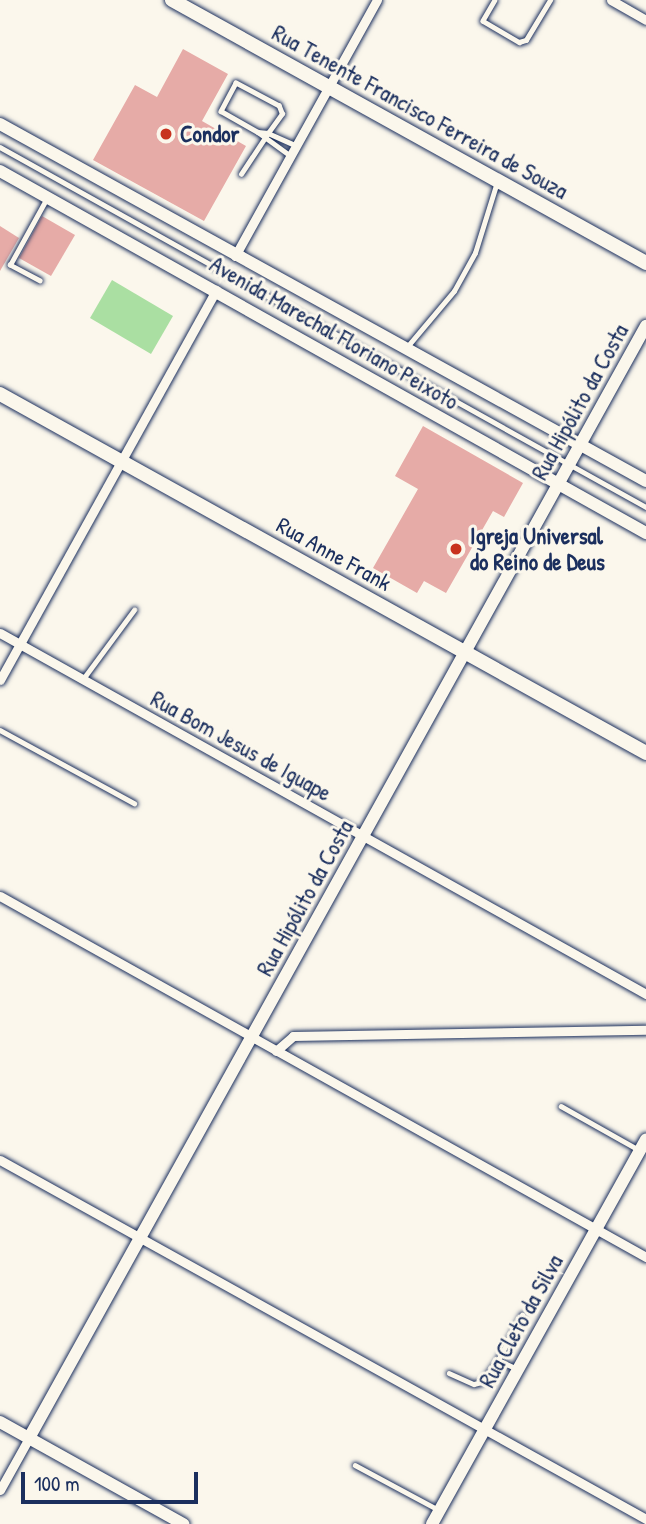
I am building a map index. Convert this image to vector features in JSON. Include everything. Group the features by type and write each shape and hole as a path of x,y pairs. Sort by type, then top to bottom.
{"main road":[{"name":"Rua Tenente Francisco Ferreira de Souza","path":"172,0 646,264"},
{"name":"Rua Anne Frank","path":"0,394 646,753"}],"street":[{"path":"235,256 377,0"},
{"path":"611,0 646,20"},
{"name":"Avenida Marechal Floriano Peixoto","path":"0,124 646,481"},
{"name":"Avenida Marechal Floriano Peixoto","path":"0,170 646,533"},
{"path":"0,680 216,290"},
{"name":"Rua Hipólito da Costa","path":"0,1490 646,326"},
{"name":"Rua Bom Jesus de Iguape","path":"0,633 646,994"},
{"path":"0,896 646,1257"},
{"path":"276,1051 293,1036 646,1030"},
{"name":"Rua Cleto da Silva","path":"432,1524 643,1144"},
{"path":"0,1160 646,1519"},
{"path":"0,1422 183,1524"}],"lane":[{"path":"495,0 483,21 519,42 526,40 550,0"},
{"path":"241,174 265,140 268,133 282,114 279,106 236,83 221,111 258,132 265,140 290,156"},
{"path":"258,132 268,133 296,146"},
{"path":"0,147 646,507"},
{"path":"407,348 454,291 475,253 498,181"},
{"path":"40,281 10,265 47,197"},
{"path":"83,680 134,610"},
{"path":"0,730 134,803"},
{"path":"561,1106 643,1144"},
{"path":"449,1373 482,1382 498,1360 522,1315"},
{"path":"498,1360 518,1370"},
{"path":"355,1465 439,1511"}],"green space":[{"path":"112,280 173,316 151,354 90,318"}],"building":[{"name":"Condor","path":"183,49 228,74 202,121 246,146 204,221 93,160 135,85 157,97"},
{"path":"42,216 75,235 51,276 19,258"},
{"path":"0,226 19,238 0,271"},
{"path":"423,426 523,483 504,517 493,511 446,593 424,581 417,593 373,568 418,489 395,476"}],"place":[{"name":"Condor","path":"166,134"},
{"name":"Igreja Universal do Reino de Deus","path":"456,549"}]}
